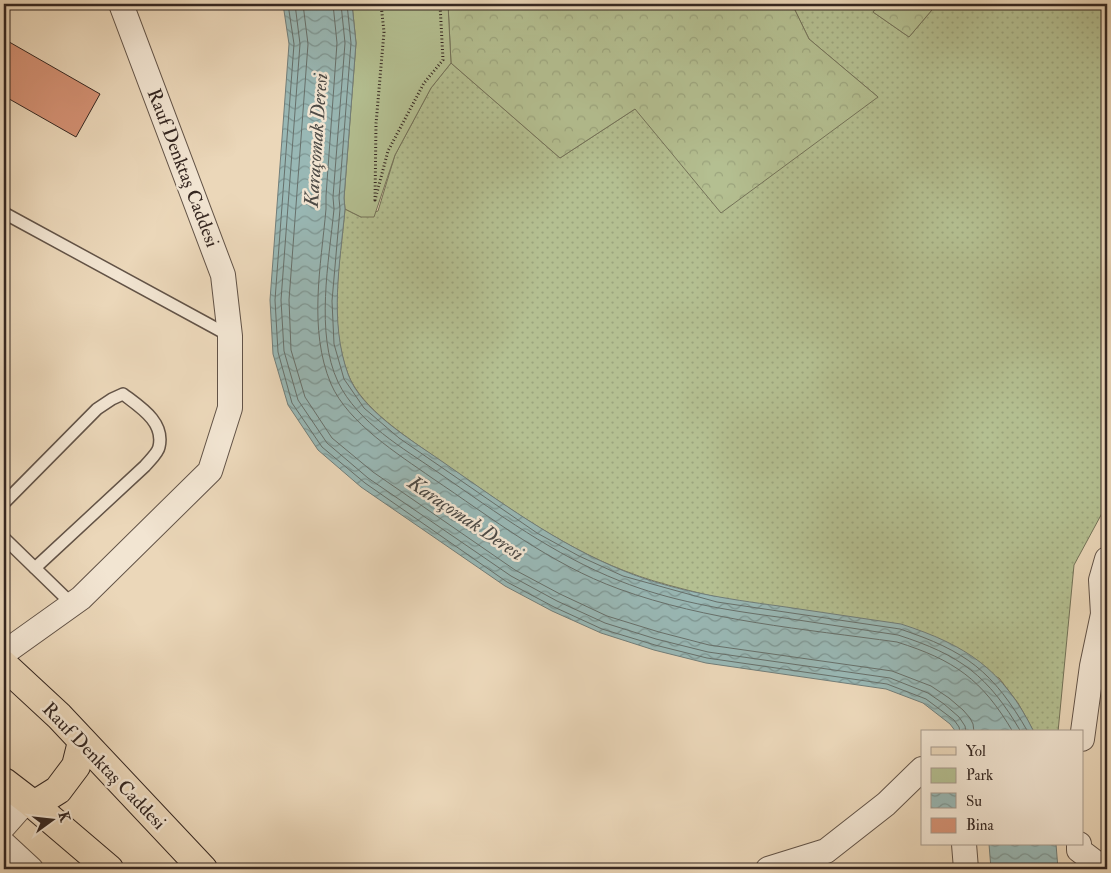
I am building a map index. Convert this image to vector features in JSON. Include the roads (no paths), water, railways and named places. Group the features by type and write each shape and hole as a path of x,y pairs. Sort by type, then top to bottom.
{"main road":[{"name":"Rauf Denktaş Caddesi","path":"4,665 59,716 203,869"},
{"path":"31,803 58,790 76,766 82,742"},
{"path":"4,783 31,803 109,869"}],"street":[{"name":"Rauf Denktaş Caddesi","path":"4,653 81,598 210,471 230,408 230,336 223,275 121,4"},
{"path":"1083,730 1092,666 1105,616 1101,580 1107,559"},
{"path":"768,869 826,851 886,804 921,770"},
{"path":"4,826 31,803"},
{"path":"4,844 31,869"},
{"path":"964,846 966,869"},
{"path":"1079,846 1079,850 1104,869"}],"lane":[{"path":"4,213 230,336"},
{"path":"4,503 97,409 112,399 123,394 154,420 160,434 159,448 145,466 35,568"},
{"path":"4,538 72,604"}],"water":[{"name":"Karaçomak Deresi","path":"283,4 352,4 356,43 337,313 342,354 354,387 363,399 388,423 529,521 575,548 624,571 662,584 700,593 901,624 945,641 980,662 995,676 1022,710 1033,730 954,730 950,724 923,703 886,689 706,663 654,650 601,633 552,611 505,586 361,487 318,450 288,405 273,354 270,300 289,44"},
{"path":"989,846 1056,846 1058,869 991,869"}]}
